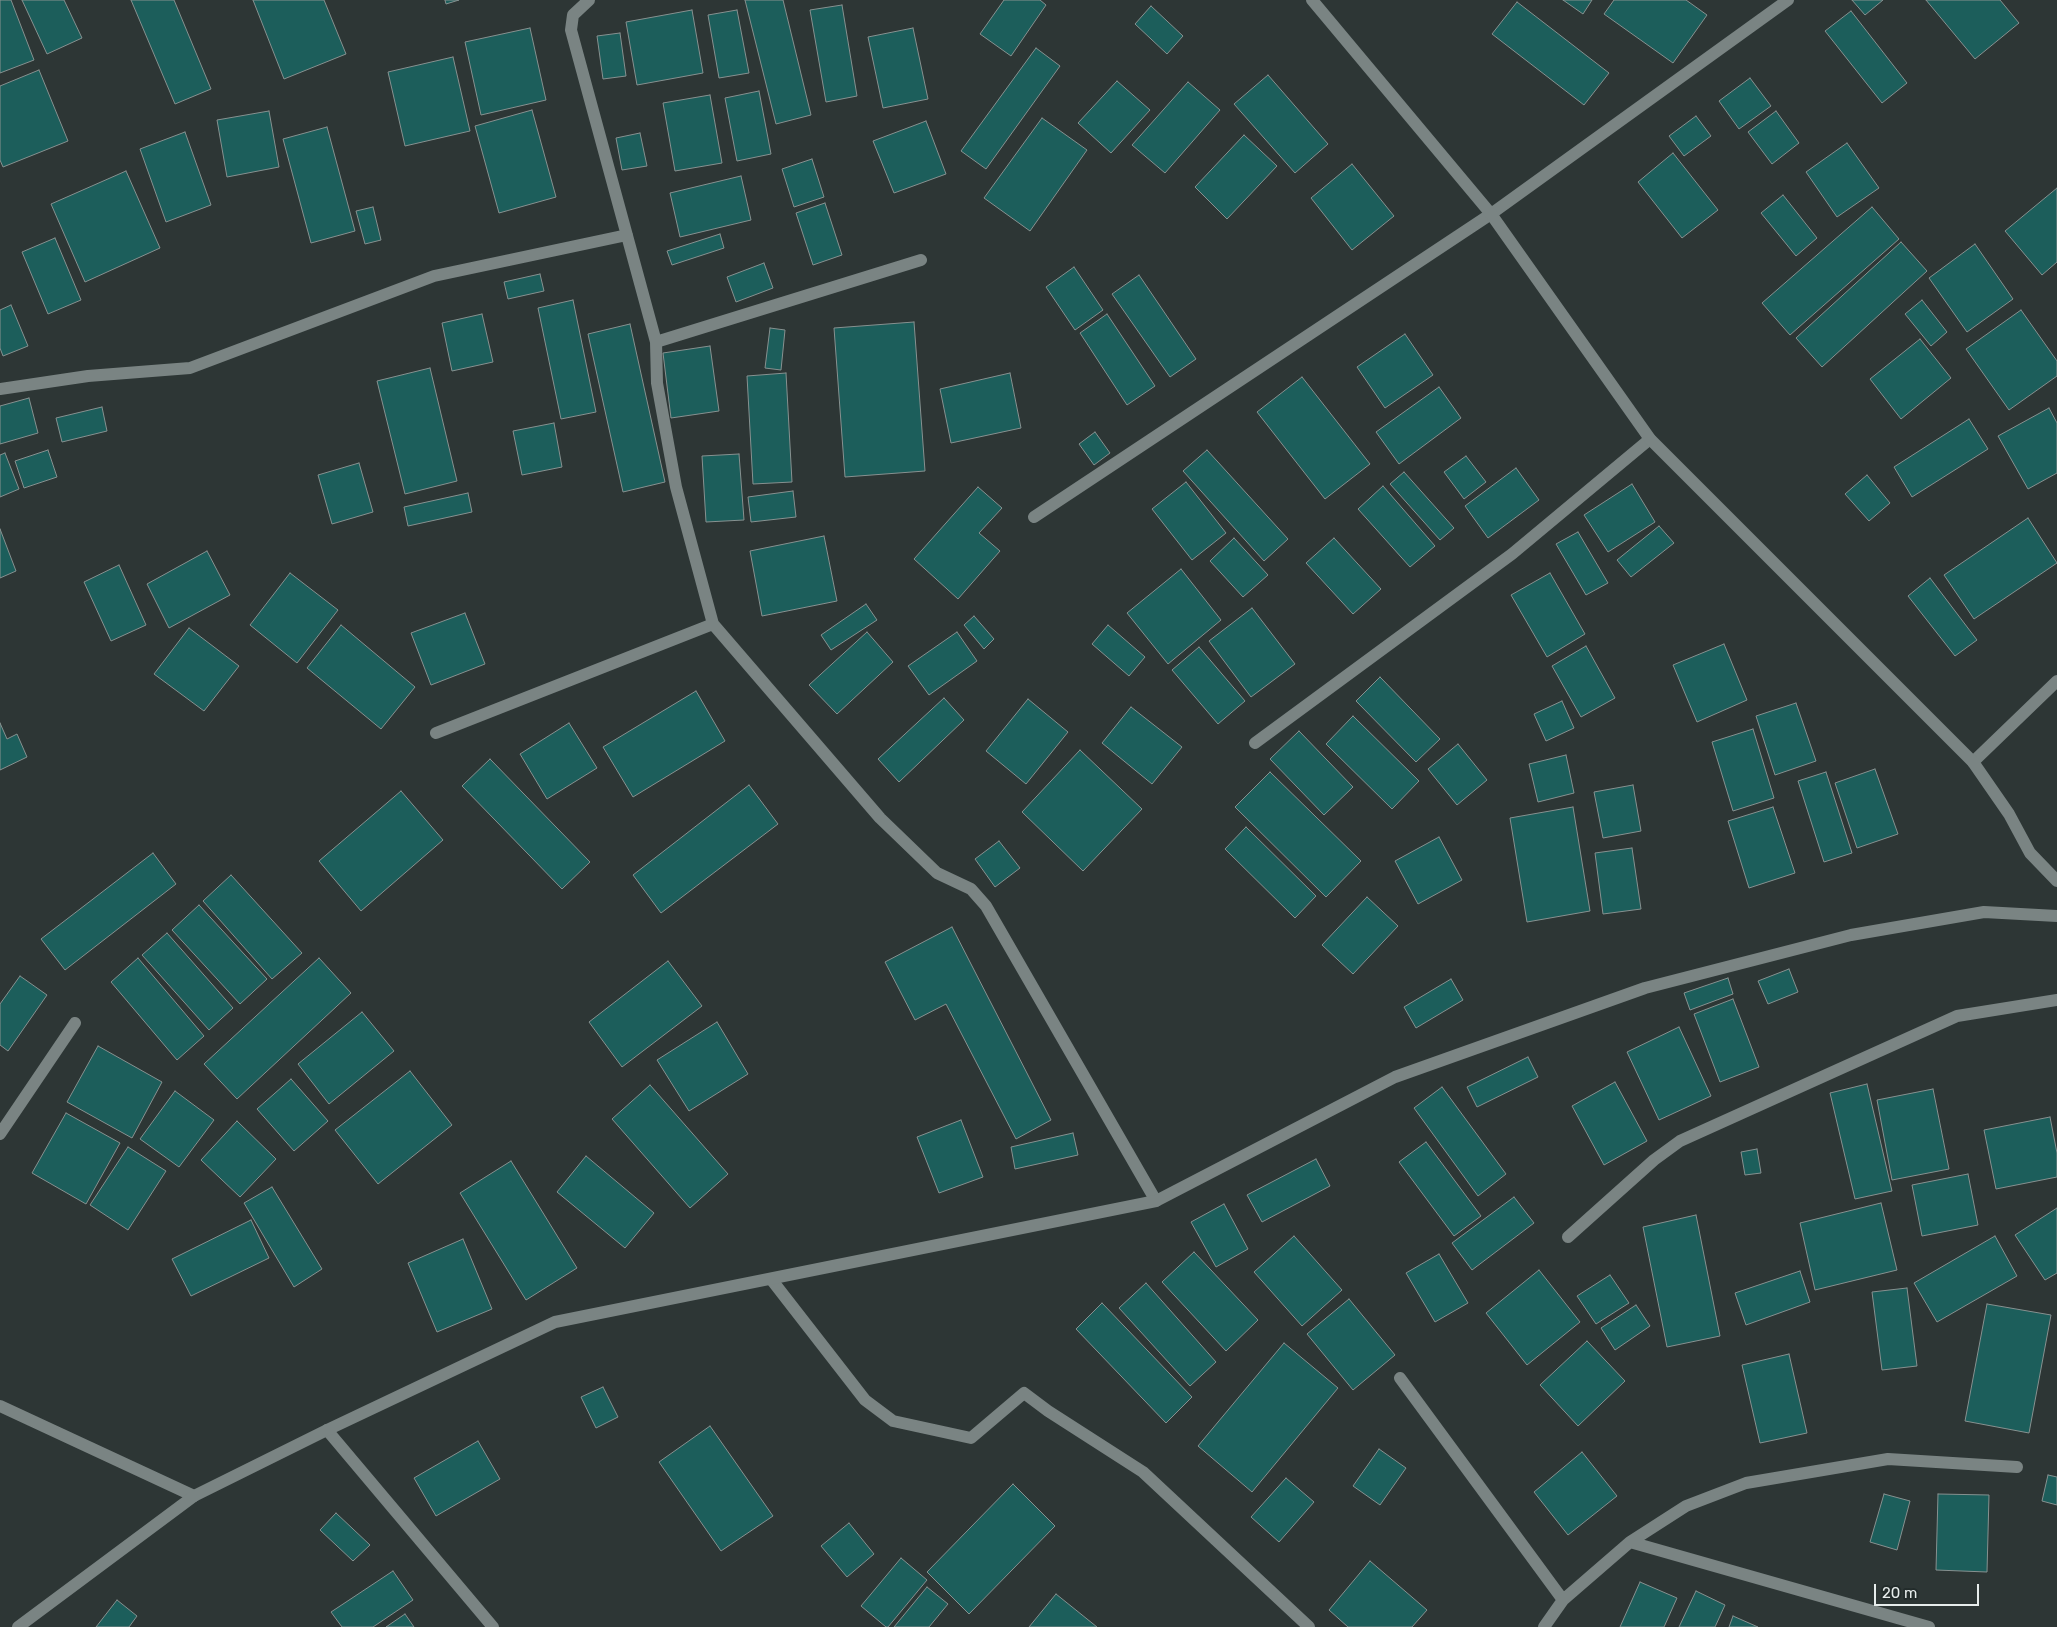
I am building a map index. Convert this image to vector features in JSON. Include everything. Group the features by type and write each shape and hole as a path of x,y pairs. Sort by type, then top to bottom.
{"street":[{"path":"589,0 573,15 572,30 656,342 657,383 676,486 713,624 880,818 937,873 970,889 986,906 1156,1201"},
{"path":"1312,0 1491,214 1650,439 1973,762 2009,814 2030,853 2057,881"},
{"path":"1034,517 1491,214 1788,0"},
{"path":"0,389 88,376 190,368 434,276 627,235"},
{"path":"656,342 920,260"},
{"path":"1255,743 1512,554 1650,439"},
{"path":"436,733 713,624"},
{"path":"1973,762 2057,682"},
{"path":"18,1627 194,1496 327,1430 555,1322 1156,1201 1395,1078 1646,988 1851,935 1984,912 2057,916"},
{"path":"1568,1237 1654,1160 1680,1141 1957,1016 2057,1000"},
{"path":"0,1134 75,1023"},
{"path":"771,1279 865,1400 893,1421 971,1438 1024,1393 1048,1411 1142,1472 1309,1627"},
{"path":"1400,1378 1563,1600"},
{"path":"0,1406 194,1496"},
{"path":"327,1430 493,1627"},
{"path":"1544,1627 1563,1600 1630,1542 1686,1506 1746,1483 1888,1460 2017,1466"},
{"path":"1630,1542 1929,1627"}],"building":[{"path":"0,0 11,0 34,60 0,73"},
{"path":"22,0 64,0 82,38 47,54"},
{"path":"131,0 174,0 211,89 175,104"},
{"path":"253,0 324,0 346,54 284,79"},
{"path":"445,0 459,0 446,4"},
{"path":"745,0 783,0 811,115 776,124"},
{"path":"1004,0 1040,0 1046,5 1011,56 980,34"},
{"path":"1563,0 1592,0 1583,14"},
{"path":"1614,0 1686,0 1707,15 1673,63 1604,14"},
{"path":"1852,0 1883,0 1865,15"},
{"path":"1926,0 2000,0 2019,23 1975,59"},
{"path":"1517,2 1609,73 1584,105 1492,34"},
{"path":"842,5 857,96 826,102 810,10"},
{"path":"1151,6 1183,36 1167,54 1135,24"},
{"path":"692,10 703,73 637,85 626,22"},
{"path":"737,10 749,73 719,78 708,15"},
{"path":"1851,11 1907,83 1882,103 1825,31"},
{"path":"530,28 546,100 481,115 465,42"},
{"path":"913,28 928,99 883,108 868,37"},
{"path":"620,33 626,76 603,79 597,36"},
{"path":"1036,48 1060,66 986,169 961,151"},
{"path":"453,57 470,131 405,146 388,72"},
{"path":"39,70 68,141 3,167 0,160 0,86"},
{"path":"1268,75 1328,144 1295,173 1234,104"},
{"path":"1750,78 1771,106 1739,129 1719,101"},
{"path":"1117,81 1150,110 1111,153 1078,123"},
{"path":"1188,82 1220,110 1165,173 1132,145"},
{"path":"759,91 771,154 737,161 725,98"},
{"path":"710,95 722,163 675,171 663,103"},
{"path":"532,110 556,197 499,213 475,126"},
{"path":"269,111 279,167 227,177 217,120"},
{"path":"1776,111 1799,143 1772,164 1748,132"},
{"path":"1696,116 1711,136 1684,156 1669,136"},
{"path":"1042,118 1087,150 1030,231 984,198"},
{"path":"926,121 946,174 894,193 873,141"},
{"path":"327,127 355,231 311,243 283,139"},
{"path":"185,132 211,205 166,222 140,149"},
{"path":"640,133 647,166 622,170 616,138"},
{"path":"1244,135 1277,166 1227,219 1195,187"},
{"path":"1847,143 1879,188 1837,217 1806,172"},
{"path":"1673,153 1718,210 1682,238 1638,182"},
{"path":"812,159 824,197 794,207 782,169"},
{"path":"1352,164 1394,216 1352,250 1311,198"},
{"path":"126,171 160,248 85,282 51,204"},
{"path":"741,176 751,220 680,237 670,193"},
{"path":"2057,188 2057,262 2042,275 2005,231"},
{"path":"1783,195 1817,238 1796,256 1761,213"},
{"path":"825,203 842,255 813,265 796,213"},
{"path":"373,207 381,240 365,244 356,211"},
{"path":"1872,207 1899,239 1790,335 1762,303"},
{"path":"720,234 724,248 672,265 667,251"},
{"path":"55,238 81,300 48,314 22,252"},
{"path":"1901,242 1927,271 1822,367 1796,338"},
{"path":"1975,244 2013,299 1967,332 1929,278"},
{"path":"764,263 773,288 736,302 727,277"},
{"path":"1074,267 1103,310 1075,330 1046,287"},
{"path":"540,274 544,291 508,299 504,282"},
{"path":"1139,275 1196,359 1170,377 1112,294"},
{"path":"573,300 596,412 561,419 538,308"},
{"path":"1922,300 1947,332 1931,346 1905,314"},
{"path":"11,305 28,346 3,356 0,348 0,310"},
{"path":"2021,310 2057,361 2057,376 2009,410 1966,349"},
{"path":"482,314 493,362 452,371 442,323"},
{"path":"1107,314 1155,386 1127,405 1080,333"},
{"path":"914,322 925,471 845,477 834,328"},
{"path":"630,324 665,482 623,492 588,334"},
{"path":"770,328 785,330 781,370 765,368"},
{"path":"1405,334 1433,375 1385,408 1357,367"},
{"path":"1920,339 1951,378 1901,419 1870,379"},
{"path":"710,346 719,411 671,418 663,353"},
{"path":"430,368 457,481 405,494 377,381"},
{"path":"786,373 792,482 753,484 747,376"},
{"path":"1010,373 1021,428 951,443 940,389"},
{"path":"1302,377 1370,464 1325,499 1257,412"},
{"path":"1439,387 1461,418 1399,464 1376,432"},
{"path":"29,398 38,433 0,444 0,406"},
{"path":"102,407 107,431 62,442 56,418"},
{"path":"2049,408 2057,423 2057,473 2028,489 1998,436"},
{"path":"1969,419 1988,449 1912,497 1894,467"},
{"path":"554,423 562,467 522,475 513,431"},
{"path":"1095,432 1110,453 1094,465 1079,444"},
{"path":"48,450 57,477 24,488 15,461"},
{"path":"1207,450 1288,539 1264,561 1183,471"},
{"path":"5,453 19,489 0,497 0,455"},
{"path":"739,454 744,520 706,522 702,456"},
{"path":"1466,456 1486,482 1464,499 1444,472"},
{"path":"359,463 373,512 332,524 318,475"},
{"path":"1516,468 1539,500 1488,538 1465,506"},
{"path":"1404,472 1454,528 1440,540 1390,484"},
{"path":"1867,475 1890,503 1869,521 1845,494"},
{"path":"1186,482 1226,533 1192,560 1152,509"},
{"path":"1632,484 1655,522 1608,552 1584,515"},
{"path":"1383,486 1435,546 1410,567 1358,509"},
{"path":"978,487 1002,508 979,533 1000,551 958,599 914,559"},
{"path":"793,491 796,517 751,522 748,497"},
{"path":"468,493 472,512 408,526 404,507"},
{"path":"2028,518 2057,563 1974,619 1944,575"},
{"path":"1659,526 1674,543 1631,577 1617,560"},
{"path":"0,529 16,571 0,578"},
{"path":"1578,532 1608,583 1586,595 1556,544"},
{"path":"824,536 837,601 762,616 750,551"},
{"path":"1234,538 1268,575 1243,597 1210,561"},
{"path":"1334,538 1381,589 1353,614 1306,563"},
{"path":"207,551 230,595 169,628 147,584"},
{"path":"119,565 146,625 111,641 84,582"},
{"path":"1181,569 1221,620 1168,664 1127,613"},
{"path":"290,573 338,610 297,663 250,625"},
{"path":"1550,573 1585,634 1547,657 1511,595"},
{"path":"1930,578 1977,640 1955,656 1908,596"},
{"path":"866,604 877,620 831,650 821,635"},
{"path":"1252,608 1295,664 1251,697 1209,641"},
{"path":"465,613 485,664 431,685 411,633"},
{"path":"974,616 994,639 984,649 964,625"},
{"path":"341,625 415,687 381,729 307,668"},
{"path":"1108,625 1145,657 1129,676 1092,644"},
{"path":"189,628 239,666 204,711 154,674"},
{"path":"867,632 893,662 837,714 809,685"},
{"path":"957,632 977,661 929,695 908,666"},
{"path":"1724,644 1747,700 1697,722 1673,665"},
{"path":"1586,646 1615,698 1581,717 1552,666"},
{"path":"1199,647 1245,701 1218,724 1172,670"},
{"path":"1380,677 1440,739 1416,762 1356,701"},
{"path":"696,691 725,741 633,797 603,747"},
{"path":"944,698 964,720 899,782 878,759"},
{"path":"1028,699 1068,732 1026,784 986,751"},
{"path":"1562,701 1574,728 1546,741 1534,714"},
{"path":"1796,703 1816,761 1775,775 1756,716"},
{"path":"1131,707 1182,747 1152,784 1102,743"},
{"path":"1353,716 1419,781 1392,809 1326,744"},
{"path":"0,723 7,739 17,734 27,757 0,770"},
{"path":"569,723 597,768 547,799 520,754"},
{"path":"1753,729 1774,798 1733,811 1712,742"},
{"path":"1299,731 1353,787 1324,815 1270,759"},
{"path":"1458,744 1487,780 1457,805 1428,769"},
{"path":"1080,750 1142,809 1083,871 1022,812"},
{"path":"1566,755 1574,793 1538,802 1529,764"},
{"path":"490,759 590,862 562,889 462,786"},
{"path":"1875,769 1898,834 1857,848 1835,783"},
{"path":"1270,772 1361,861 1326,897 1235,807"},
{"path":"1826,772 1852,853 1824,862 1798,781"},
{"path":"749,785 778,824 661,913 633,875"},
{"path":"1633,785 1641,831 1603,838 1594,792"},
{"path":"401,791 443,840 361,911 319,861"},
{"path":"1573,807 1590,911 1527,922 1510,818"},
{"path":"1773,807 1795,873 1749,888 1728,821"},
{"path":"1246,827 1316,896 1295,918 1225,849"},
{"path":"1439,837 1462,880 1418,904 1395,861"},
{"path":"999,841 1020,868 995,887 975,859"},
{"path":"1632,848 1641,909 1603,914 1595,853"},
{"path":"153,853 176,884 65,970 41,939"},
{"path":"231,875 302,953 272,979 203,901"},
{"path":"1367,897 1398,926 1353,974 1322,945"},
{"path":"199,905 267,979 240,1004 172,930"},
{"path":"952,927 1051,1120 1016,1139 946,1004 915,1020 885,962"},
{"path":"167,933 233,1008 209,1030 142,955"},
{"path":"138,958 204,1036 177,1060 111,982"},
{"path":"319,958 351,993 237,1099 204,1064"},
{"path":"668,961 702,1006 622,1067 589,1022"},
{"path":"1789,969 1798,992 1768,1004 1758,981"},
{"path":"20,976 47,995 8,1051 0,1045 0,1004"},
{"path":"1728,978 1733,994 1690,1010 1684,993"},
{"path":"1451,979 1463,1000 1416,1028 1404,1007"},
{"path":"1733,999 1759,1067 1720,1082 1694,1014"},
{"path":"362,1012 394,1051 329,1104 298,1064"},
{"path":"717,1022 748,1074 689,1111 657,1060"},
{"path":"1679,1027 1711,1096 1659,1120 1627,1052"},
{"path":"98,1046 162,1082 132,1138 67,1102"},
{"path":"1528,1057 1538,1077 1477,1107 1467,1087"},
{"path":"410,1071 452,1125 378,1184 335,1130"},
{"path":"291,1079 328,1121 294,1151 257,1109"},
{"path":"1615,1082 1647,1141 1604,1165 1572,1106"},
{"path":"1867,1084 1892,1191 1855,1199 1830,1093"},
{"path":"650,1085 728,1174 690,1208 612,1119"},
{"path":"1442,1087 1506,1174 1478,1196 1414,1108"},
{"path":"1933,1089 1949,1169 1892,1180 1877,1100"},
{"path":"175,1091 214,1120 179,1167 140,1139"},
{"path":"66,1113 120,1143 86,1204 32,1173"},
{"path":"2050,1117 2057,1153 2057,1177 1996,1189 1984,1130"},
{"path":"961,1120 983,1177 939,1193 917,1137"},
{"path":"237,1121 276,1159 240,1197 201,1160"},
{"path":"1073,1133 1078,1155 1015,1169 1011,1147"},
{"path":"1426,1142 1481,1216 1454,1236 1399,1162"},
{"path":"128,1147 166,1171 128,1230 90,1205"},
{"path":"1757,1149 1761,1173 1745,1175 1741,1152"},
{"path":"586,1156 654,1213 625,1248 557,1192"},
{"path":"1316,1159 1330,1186 1262,1222 1247,1195"},
{"path":"511,1161 577,1268 526,1300 460,1193"},
{"path":"1968,1174 1978,1225 1922,1236 1912,1185"},
{"path":"272,1187 322,1269 294,1287 244,1203"},
{"path":"1514,1197 1534,1223 1472,1270 1452,1243"},
{"path":"1881,1203 1897,1270 1815,1290 1800,1223"},
{"path":"1224,1204 1248,1249 1216,1267 1191,1222"},
{"path":"2057,1208 2057,1273 2045,1280 2015,1235"},
{"path":"1696,1215 1720,1336 1667,1347 1643,1227"},
{"path":"251,1220 269,1258 191,1296 172,1259"},
{"path":"1294,1236 1342,1290 1302,1326 1254,1272"},
{"path":"1995,1236 2017,1276 1937,1322 1914,1283"},
{"path":"463,1239 492,1309 437,1332 408,1263"},
{"path":"1194,1252 1258,1320 1226,1351 1162,1282"},
{"path":"1439,1254 1468,1303 1435,1322 1406,1273"},
{"path":"1539,1270 1580,1322 1527,1365 1486,1313"},
{"path":"1800,1271 1810,1302 1746,1325 1735,1293"},
{"path":"1610,1275 1629,1303 1596,1324 1577,1296"},
{"path":"1146,1283 1216,1362 1190,1386 1119,1308"},
{"path":"1907,1288 1917,1366 1882,1370 1872,1292"},
{"path":"1349,1299 1395,1355 1353,1390 1307,1334"},
{"path":"1102,1303 1192,1397 1166,1423 1076,1329"},
{"path":"1987,1304 2051,1315 2029,1433 1965,1421"},
{"path":"1636,1305 1650,1326 1615,1350 1601,1328"},
{"path":"1587,1341 1625,1381 1578,1426 1540,1385"},
{"path":"1284,1343 1338,1388 1252,1492 1198,1446"},
{"path":"1789,1354 1807,1433 1760,1443 1742,1365"},
{"path":"603,1387 618,1417 596,1428 581,1397"},
{"path":"710,1426 773,1516 721,1551 659,1462"},
{"path":"478,1441 500,1479 436,1516 414,1478"},
{"path":"1379,1449 1406,1468 1380,1505 1353,1486"},
{"path":"1582,1452 1617,1496 1568,1535 1534,1492"},
{"path":"2048,1475 2057,1477 2057,1505 2042,1501"},
{"path":"1286,1478 1314,1502 1279,1542 1251,1517"},
{"path":"1013,1484 1055,1526 969,1614 927,1572"},
{"path":"1884,1494 1910,1501 1897,1550 1870,1542"},
{"path":"1938,1494 1989,1495 1987,1572 1936,1570"},
{"path":"336,1513 370,1545 353,1561 320,1530"},
{"path":"849,1523 874,1554 847,1577 821,1546"},
{"path":"901,1558 927,1580 888,1627 886,1627 861,1606"},
{"path":"1370,1561 1427,1610 1412,1627 1348,1627 1329,1610"},
{"path":"393,1571 413,1600 373,1627 342,1627 331,1612"},
{"path":"1640,1582 1677,1598 1664,1627 1620,1627"},
{"path":"927,1587 948,1604 929,1627 894,1627"},
{"path":"1696,1591 1725,1605 1715,1627 1679,1627"},
{"path":"1056,1594 1097,1627 1029,1627"},
{"path":"117,1600 137,1616 129,1627 96,1627"},
{"path":"405,1614 414,1627 386,1627"},
{"path":"1733,1616 1758,1627 1729,1627"}]}
